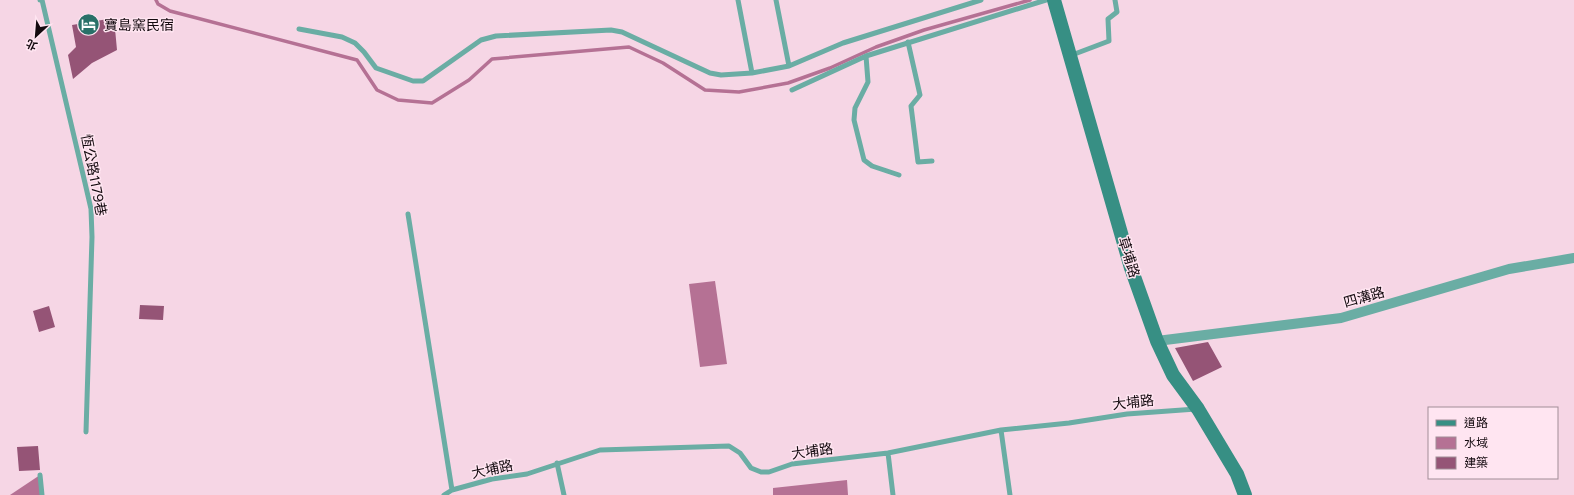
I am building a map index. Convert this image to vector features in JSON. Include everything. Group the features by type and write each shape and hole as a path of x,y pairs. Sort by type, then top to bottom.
{"street":[{"name":"草埔路","path":"1054,0 1131,268 1157,341 1173,376 1198,409 1237,474 1244,495"},
{"name":"四溝路","path":"1157,341 1341,318 1509,269 1574,258"}],"lane":[{"name":"恆公路1179巷","path":"40,0 42,0 91,209 92,237 86,432"},
{"path":"738,0 752,73"},
{"path":"776,0 789,66"},
{"path":"299,29 342,37 355,43 376,68 413,81 423,81 481,40 496,36 611,30 622,32 637,38 710,73 721,75 752,73 789,66 844,43 981,0"},
{"path":"792,90 866,56 1046,0"},
{"path":"1070,55 1108,41 1108,19 1117,12 1115,0"},
{"path":"908,42 920,95 911,106 918,162 932,161"},
{"path":"866,56 868,82 855,108 854,120 864,160 872,166 899,175"},
{"path":"408,214 452,490"},
{"name":"大埔路","path":"444,495 452,490 492,479 527,474 600,450 729,446 740,453 751,468 761,472 769,472 792,464 888,453 1001,430 1069,423 1127,414 1198,409"},
{"path":"1001,430 1010,495"},
{"path":"888,453 893,495"},
{"path":"557,463 564,495"},
{"path":"40,476 42,495"}],"water":[{"path":"715,281 727,364 700,367 689,284"},
{"path":"40,475 42,495 10,495"},
{"path":"847,480 848,495 773,495 773,488"}],"building":[{"path":"114,18 117,50 92,63 73,79 68,55 76,47 72,25"},
{"path":"140,305 164,306 163,320 139,319"},
{"path":"49,306 55,327 39,332 33,311"},
{"path":"1208,342 1222,367 1193,381 1175,348"},
{"path":"38,446 40,470 19,471 17,447"}],"waterway":[{"path":"156,0 158,4 170,11 357,60 377,90 398,100 432,103 469,80 492,59 629,47 663,63 705,90 739,92 788,83 830,68 876,47 924,30 1030,0"}],"place":[{"name":"寶島窯民宿","path":"88,25"}]}
